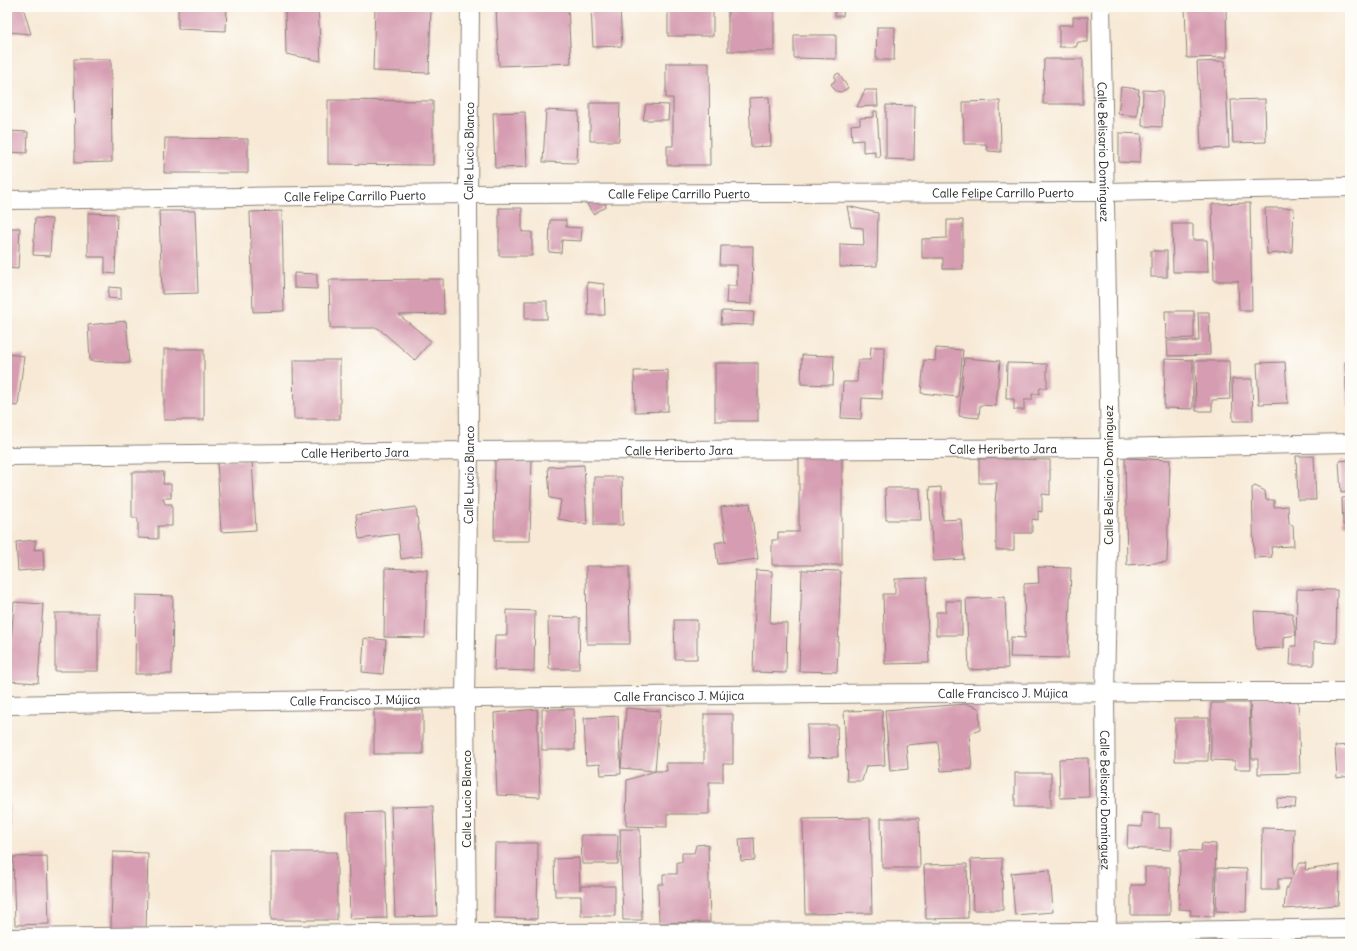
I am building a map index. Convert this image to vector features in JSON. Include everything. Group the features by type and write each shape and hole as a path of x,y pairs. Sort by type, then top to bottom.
{"street":[{"name":"Calle Lucio Blanco","path":"467,939 465,698 469,451 468,194 470,7"},
{"name":"Calle Belisario Domínguez","path":"1101,7 1110,448 1106,692 1107,938"},
{"name":"Calle Felipe Carrillo Puerto","path":"7,200 468,194 1104,192 1350,187"},
{"name":"Calle Heriberto Jara","path":"7,456 469,451 1110,448 1350,443"},
{"name":"Calle Francisco J. Mújica","path":"7,705 465,698 1106,692 1350,692"},
{"path":"7,938 1107,938 1350,928"}],"building":[{"path":"7,7 23,7 31,34 7,32"},
{"path":"178,7 227,7 226,31 178,29"},
{"path":"285,7 318,7 321,61 286,54"},
{"path":"375,7 431,7 429,73 373,71"},
{"path":"496,7 568,7 571,63 499,66"},
{"path":"591,7 620,7 622,46 593,47"},
{"path":"668,7 713,7 713,36 668,36"},
{"path":"728,7 774,7 774,51 728,51"},
{"path":"835,7 844,7 843,16 835,16"},
{"path":"1185,7 1226,7 1227,57 1187,58"},
{"path":"1073,17 1088,17 1088,42 1078,42 1076,47 1059,47 1059,25 1073,25"},
{"path":"877,27 895,27 894,60 876,60"},
{"path":"794,35 836,35 836,59 794,58"},
{"path":"74,59 111,59 112,162 75,163"},
{"path":"1044,59 1083,59 1083,104 1043,104"},
{"path":"1225,61 1229,148 1201,149 1197,62"},
{"path":"666,63 709,63 710,165 667,165 667,146 673,146 673,98 666,98"},
{"path":"839,73 848,88 841,92 836,91 831,84 835,81 835,75"},
{"path":"1121,87 1139,89 1137,116 1118,114"},
{"path":"865,90 877,90 878,106 857,107"},
{"path":"1143,90 1163,91 1162,127 1142,126"},
{"path":"769,97 771,146 751,147 749,98"},
{"path":"1265,99 1266,142 1233,143 1231,100"},
{"path":"328,100 433,101 433,165 328,164"},
{"path":"1000,101 1001,152 988,151 986,144 964,144 963,102"},
{"path":"590,103 620,103 619,141 590,141"},
{"path":"646,104 669,105 668,120 643,120"},
{"path":"886,105 915,106 914,160 886,159"},
{"path":"546,110 579,112 577,163 543,162"},
{"path":"874,111 877,111 880,157 875,157 875,151 863,152 863,140 852,141 851,125 860,124 860,118 874,117"},
{"path":"525,112 527,167 495,168 493,113"},
{"path":"8,131 28,132 27,153 7,152"},
{"path":"1119,133 1142,134 1140,163 1119,162"},
{"path":"165,138 248,139 248,173 164,173"},
{"path":"592,202 605,202 606,207 593,214 587,204"},
{"path":"1250,203 1252,310 1239,310 1238,281 1214,281 1212,204"},
{"path":"847,206 878,213 877,266 840,267 840,244 864,245 863,228 851,227"},
{"path":"499,208 522,208 522,232 532,232 532,256 499,256"},
{"path":"1265,208 1294,208 1292,252 1267,254"},
{"path":"159,211 195,211 198,293 162,294"},
{"path":"282,211 284,311 253,312 250,212"},
{"path":"88,213 117,214 115,274 105,273 105,257 88,257"},
{"path":"35,218 52,219 50,256 33,255"},
{"path":"550,220 566,220 566,227 582,228 581,241 562,240 561,253 549,252"},
{"path":"947,220 963,220 963,269 943,269 943,258 922,258 922,239 947,238"},
{"path":"1172,224 1193,224 1193,240 1207,240 1208,272 1173,272"},
{"path":"7,228 20,228 18,269 7,268"},
{"path":"721,246 753,246 752,304 726,303 727,286 737,286 737,265 720,265"},
{"path":"1151,251 1167,251 1167,277 1151,277"},
{"path":"294,273 317,274 317,289 294,288"},
{"path":"443,279 444,314 399,315 431,341 415,360 378,328 330,328 329,280"},
{"path":"587,282 604,284 605,315 588,315"},
{"path":"109,287 121,288 121,299 108,298"},
{"path":"525,301 547,301 547,319 525,319"},
{"path":"722,311 754,312 753,325 721,324"},
{"path":"1165,311 1194,311 1194,338 1166,339"},
{"path":"1198,312 1209,312 1210,355 1168,356 1167,341 1199,341"},
{"path":"126,321 130,363 90,361 88,325"},
{"path":"871,347 884,347 882,399 862,398 861,419 841,418 843,382 857,382 858,360 870,360"},
{"path":"936,348 963,350 958,397 921,393 924,360 935,361"},
{"path":"164,349 204,349 204,420 164,420"},
{"path":"7,354 24,356 18,406 7,405"},
{"path":"802,355 834,356 833,385 801,384"},
{"path":"964,358 1000,361 996,406 980,405 979,418 959,416"},
{"path":"1165,359 1193,360 1193,409 1164,408"},
{"path":"293,360 340,360 340,419 294,419"},
{"path":"1195,361 1229,361 1230,399 1212,400 1212,411 1196,411"},
{"path":"1285,362 1288,403 1259,404 1257,363"},
{"path":"1345,362 1350,362 1350,407 1347,407"},
{"path":"715,363 758,363 758,421 715,421"},
{"path":"1007,363 1047,364 1047,388 1040,388 1039,394 1032,394 1032,400 1024,400 1024,410 1014,410 1014,399 1006,399"},
{"path":"668,370 668,411 635,412 634,371"},
{"path":"1232,379 1252,379 1253,421 1233,421"},
{"path":"799,454 842,455 842,565 772,565 772,540 778,540 778,532 799,532"},
{"path":"1296,456 1314,456 1316,500 1298,500"},
{"path":"1004,458 1050,460 1050,495 1042,494 1042,512 1038,511 1038,520 1032,519 1032,533 1014,533 1014,550 996,550 995,501 997,483 979,483 979,459"},
{"path":"1125,458 1170,460 1167,562 1127,565"},
{"path":"495,459 532,459 530,541 494,541"},
{"path":"252,460 256,530 221,532 217,461"},
{"path":"1350,460 1350,492 1341,493 1339,461"},
{"path":"584,465 587,524 558,519 561,500 550,498 548,467"},
{"path":"132,472 164,472 163,484 171,484 171,498 163,498 165,504 172,504 172,526 158,526 158,539 138,538 138,518 132,518"},
{"path":"594,477 622,477 623,525 594,525"},
{"path":"1255,486 1265,491 1266,500 1274,500 1274,507 1288,506 1289,524 1293,525 1294,546 1271,547 1272,557 1254,558 1252,488"},
{"path":"941,487 943,520 961,519 964,559 933,561 929,488"},
{"path":"885,488 920,488 921,520 886,520"},
{"path":"1350,497 1350,525 1343,525 1342,498"},
{"path":"750,503 758,559 718,564 715,543 726,541 721,507"},
{"path":"416,507 422,556 401,559 398,534 359,539 356,515"},
{"path":"36,540 34,550 43,549 44,569 18,571 16,542"},
{"path":"586,566 629,566 630,644 587,644"},
{"path":"1038,567 1071,568 1068,658 1010,657 1011,637 1025,638 1024,584 1039,583"},
{"path":"385,568 427,570 425,638 384,637"},
{"path":"756,570 772,571 770,623 787,623 786,673 753,672"},
{"path":"802,570 841,571 837,672 799,671"},
{"path":"926,578 929,663 885,664 883,594 895,594 895,579"},
{"path":"1297,589 1337,590 1336,643 1314,642 1314,665 1290,665 1291,646 1296,646"},
{"path":"136,595 173,596 172,674 135,674"},
{"path":"1005,597 1008,668 969,670 966,599"},
{"path":"946,601 962,601 962,635 936,635 936,612 946,612"},
{"path":"14,602 43,604 38,683 8,681"},
{"path":"507,610 535,611 534,671 494,670 495,635 507,635"},
{"path":"1254,611 1292,613 1296,635 1284,637 1284,648 1256,649"},
{"path":"55,613 98,613 98,671 55,671"},
{"path":"548,617 580,618 579,669 549,669"},
{"path":"674,620 697,620 697,659 675,659"},
{"path":"364,638 386,640 383,674 362,672"},
{"path":"1298,697 1300,773 1258,774 1258,759 1252,759 1250,698"},
{"path":"1211,703 1249,703 1251,769 1235,769 1235,761 1211,760"},
{"path":"967,704 979,708 980,730 969,734 972,769 941,771 938,742 906,745 908,769 890,771 885,710"},
{"path":"626,708 660,711 655,771 621,768"},
{"path":"537,709 540,797 497,795 494,713"},
{"path":"542,709 574,709 575,750 542,750"},
{"path":"374,710 423,710 423,754 374,754"},
{"path":"882,710 885,765 866,766 862,781 847,781 844,711"},
{"path":"704,714 733,714 733,764 723,764 723,782 709,782 709,814 667,814 667,827 626,826 627,780 655,771 667,771 666,763 704,763"},
{"path":"618,716 621,774 601,775 600,764 586,765 584,718"},
{"path":"1175,718 1209,718 1208,761 1175,761"},
{"path":"807,725 837,725 838,757 808,758"},
{"path":"1350,745 1350,776 1337,778 1335,746"},
{"path":"1088,758 1089,797 1060,798 1059,759"},
{"path":"1015,773 1051,773 1051,807 1015,807"},
{"path":"8,774 10,825 7,825"},
{"path":"1277,798 1296,799 1295,808 1276,807"},
{"path":"433,806 437,916 395,917 391,807"},
{"path":"383,812 387,918 350,919 347,813"},
{"path":"1142,813 1159,814 1159,828 1172,828 1171,850 1127,848 1128,826 1142,827"},
{"path":"870,818 872,913 805,914 803,819"},
{"path":"881,818 919,818 920,868 882,868"},
{"path":"1262,828 1294,829 1293,875 1300,863 1306,863 1305,870 1340,865 1338,905 1284,909 1286,889 1291,879 1278,879 1278,890 1261,890"},
{"path":"620,829 640,829 642,920 623,920"},
{"path":"581,835 618,835 618,864 582,864"},
{"path":"754,838 755,860 741,861 739,839"},
{"path":"495,843 538,843 537,919 494,918"},
{"path":"1202,843 1216,844 1214,916 1190,915 1191,910 1179,909 1180,850 1201,851"},
{"path":"708,844 710,922 659,923 658,884 663,884 663,874 677,874 677,862 682,862 682,853 694,853 696,845"},
{"path":"113,852 148,853 146,929 111,928"},
{"path":"271,852 337,852 337,920 271,920"},
{"path":"47,856 49,924 15,925 13,857"},
{"path":"579,858 580,890 581,886 615,886 615,916 581,916 581,896 555,896 554,859"},
{"path":"1002,858 1003,910 973,910 971,859"},
{"path":"967,864 968,918 926,919 924,865"},
{"path":"1145,867 1170,867 1170,915 1131,915 1131,885 1145,885"},
{"path":"1217,868 1247,869 1246,912 1216,911"},
{"path":"1050,870 1053,912 1015,915 1011,873"},
{"path":"1299,936 1299,944 1172,944 1172,943"}]}
